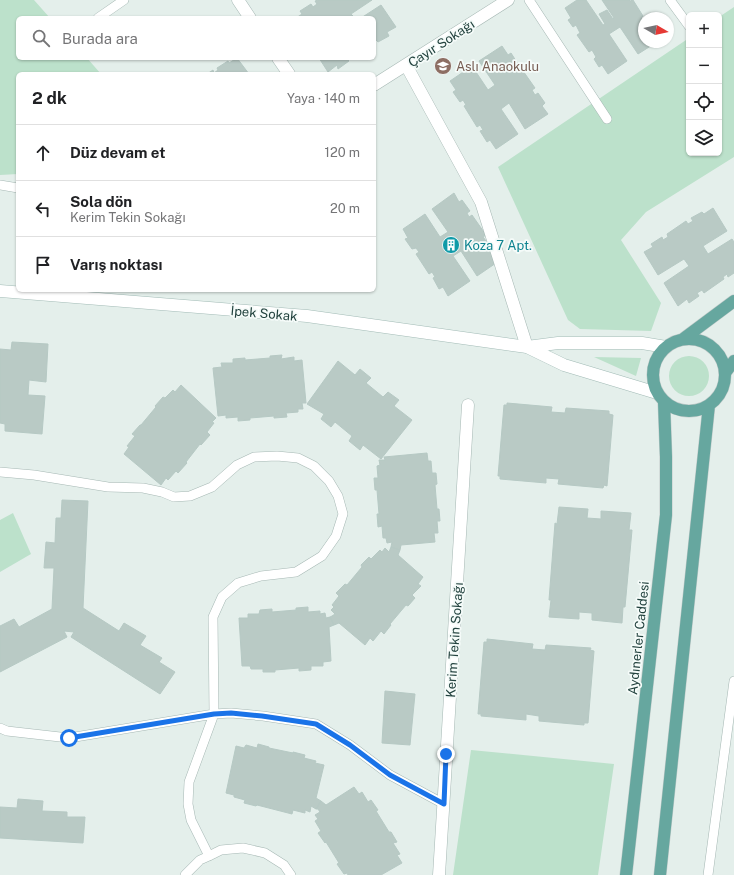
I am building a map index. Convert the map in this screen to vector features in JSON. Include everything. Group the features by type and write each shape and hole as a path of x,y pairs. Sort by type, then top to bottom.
{"main road":[{"path":"683,340 696,340 707,344 715,350 722,361 725,373 724,386 718,397 709,405 695,411 682,411 670,407 664,402 657,392 653,381 653,368 658,356 666,347 683,340 734,301"},
{"path":"725,373 734,361"},
{"name":"Aydınerler Caddesi","path":"626,875 666,515 664,402"},
{"path":"660,875 709,405"}],"street":[{"path":"238,0 249,16"},
{"name":"Çayır Sokağı","path":"376,85 508,0"},
{"path":"279,60 288,72"},
{"path":"406,65 481,202 527,347 564,365 657,392"},
{"name":"İpek Sokak","path":"0,291 16,291"},
{"name":"İpek Sokak","path":"51,292 307,316 527,347"},
{"path":"527,347 558,343 642,343 666,347"},
{"name":"Kerim Tekin Sokağı","path":"439,875 468,405"}],"lane":[{"path":"101,16 124,0"},
{"path":"529,0 607,119"},
{"path":"670,0 686,22"},
{"path":"0,185 16,188"},
{"path":"0,472 34,475 108,487 143,488 162,492 174,497 190,496 212,487 238,465 254,457 277,456 298,458 314,466 329,481 338,496 343,514 336,536 322,556 296,572 260,576 238,583 222,597 213,617 214,714 189,782 188,804 191,820 208,856"},
{"path":"708,875 734,681"},
{"path":"0,728 8,731 69,738 214,714 231,713 316,724 350,745 390,775 444,804"},
{"path":"185,875 200,860 208,856 221,850 243,848 265,853 284,865 291,875"}],"green space":[{"path":"0,0 34,0 48,16 16,16 16,60 89,60 99,72 16,72 16,174 0,175"},
{"path":"734,7 734,157 646,212 621,240 661,303 651,331 580,329 568,320 498,167 686,40 686,156 722,156 722,15"},
{"path":"693,356 700,359 706,365 709,376 708,384 700,393 693,396 685,396 678,393 670,384 669,372 672,365 681,357"},
{"path":"594,357 641,358 636,376"},
{"path":"13,513 31,554 0,572 0,520"},
{"path":"471,750 614,764 598,875 453,875"}],"building":[{"path":"372,0 351,14 353,16 299,16 302,14 300,11 311,4 313,7 317,4 315,1"},
{"path":"577,0 586,0 603,25 605,24 599,14 607,10 613,19 614,18 602,0 633,0 640,12 638,12 638,48 648,48 638,54 620,27 609,34 627,61 608,74 602,65 599,67 594,59 596,57 592,50 589,52 577,35 580,33 576,25 573,27 568,20 571,18 565,8"},
{"path":"381,5 396,27 387,32 389,36 378,42 376,40 376,16 364,16"},
{"path":"502,46 508,55 511,53 518,64 516,65 518,70 521,68 535,88 532,90 535,95 538,93 545,103 542,106 548,114 525,129 509,103 501,109 518,134 496,149 490,140 487,142 480,131 483,130 480,125 477,127 464,106 466,105 463,100 460,102 453,92 456,90 450,81 472,66 488,90 495,85 479,61"},
{"path":"234,60 238,60 248,72 215,72 218,70 217,68 228,61 229,63"},
{"path":"320,60 349,61 338,69 337,65 328,72"},
{"name":"Koza 7 Apt.","path":"454,193 459,202 462,200 470,211 467,213 469,217 472,215 486,235 483,237 487,242 489,240 499,261 477,276 461,251 453,256 470,281 448,296 443,287 439,289 433,278 435,277 432,272 429,274 416,254 419,252 416,248 412,249 405,239 408,238 403,229 425,214 440,237 448,232 432,209"},
{"path":"713,208 727,231 703,246 708,254 732,239 734,242 734,273 728,277 727,274 723,277 724,279 704,293 702,290 697,293 699,296 689,303 687,299 678,306 664,283 689,266 684,259 658,275 644,252 653,247 651,244 662,237 663,240 668,237 667,234 686,221 688,224 693,221 691,218 702,212 704,214"},
{"path":"12,342 48,344 46,382 29,380 28,395 45,396 42,434 5,431 5,424 0,423 0,349 11,350"},
{"path":"282,355 281,359 294,357 294,361 302,360 306,403 302,403 303,409 298,409 298,412 286,413 287,417 274,418 274,416 250,418 250,420 238,421 238,417 226,418 226,415 218,416 213,368 222,367 221,363 233,363 233,359 245,358 245,360 270,358 270,356"},
{"path":"338,361 355,375 360,369 371,378 366,383 383,397 388,392 399,400 394,406 412,420 381,459 363,445 360,450 349,441 352,436 335,422 331,427 321,419 324,414 307,404"},
{"path":"181,385 216,418 212,422 214,423 207,432 210,435 201,445 200,444 178,473 176,471 168,480 166,478 161,485 124,454 129,447 127,446 135,436 132,434 156,407 155,406 163,397 165,398 173,390 175,392"},
{"path":"507,403 552,407 551,412 565,413 566,408 609,411 609,414 613,415 607,486 604,485 603,488 558,484 559,479 546,478 546,483 500,479 500,476 498,476 504,405 507,405"},
{"path":"427,453 428,461 431,461 432,473 436,473 437,484 435,485 437,509 439,509 440,521 437,521 438,533 434,533 435,542 401,545 400,550 391,547 392,542 387,543 386,538 383,538 382,526 378,527 377,514 379,514 377,490 375,490 374,478 378,478 377,466 380,465 379,460 385,460 384,457"},
{"path":"62,500 88,501 83,608 119,631 124,623 146,636 140,645 162,658 159,662 175,672 160,694 71,637 74,632 64,631 67,637 0,672 0,626 14,619 19,627 52,609 54,568 44,568 46,542 55,543 56,518 61,518"},
{"path":"559,507 588,509 587,518 601,519 601,511 631,513 629,530 632,530 625,607 623,607 622,623 592,620 592,613 579,612 579,619 549,617 555,523 557,524"},
{"path":"391,547 400,550 398,555 423,577 418,584 421,586 412,595 415,598 408,606 406,605 390,624 391,625 384,634 381,631 373,641 370,638 365,645 339,623 334,625 330,617 335,614 331,610 334,607 332,605 339,596 336,593 345,584 347,585 362,567 361,565 369,557 371,559 380,550 382,552 385,548 389,552"},
{"path":"308,607 308,612 320,611 320,614 325,613 326,618 330,617 334,625 329,627 331,661 323,662 323,666 311,666 311,670 299,671 299,668 275,670 275,672 263,672 263,669 251,669 250,666 242,666 239,618 248,618 248,614 259,614 260,610 272,609 272,612 296,610 296,608"},
{"path":"487,639 533,644 532,649 545,650 546,645 591,648 590,650 594,651 588,723 584,723 584,725 539,721 539,716 526,714 526,720 481,716 481,714 478,714 484,642 487,642"},
{"path":"385,691 415,694 410,745 382,743"},
{"path":"258,744 269,748 305,755 304,758 324,765 316,798 321,801 316,809 311,806 310,812 305,810 305,813 293,810 292,814 244,803 245,800 226,793 236,746 244,748 246,745 257,748"},
{"path":"354,787 359,794 362,792 368,802 371,800 389,832 391,832 397,842 393,843 400,854 397,855 402,863 381,875 344,874 326,842 325,843 318,833 321,831 315,821 318,819 315,815 320,812 316,809 321,801 326,805"},
{"path":"18,799 43,801 42,811 67,812 67,817 85,817 83,843 0,838 0,807 17,808"}],"place":[{"name":"Aslı Anaokulu","path":"443,66"},
{"name":"Koza 7 Apt.","path":"451,245"}],"route":[{"path":"69,738 214,714 231,713 316,724 350,745 390,775 444,804 446,754"}]}
